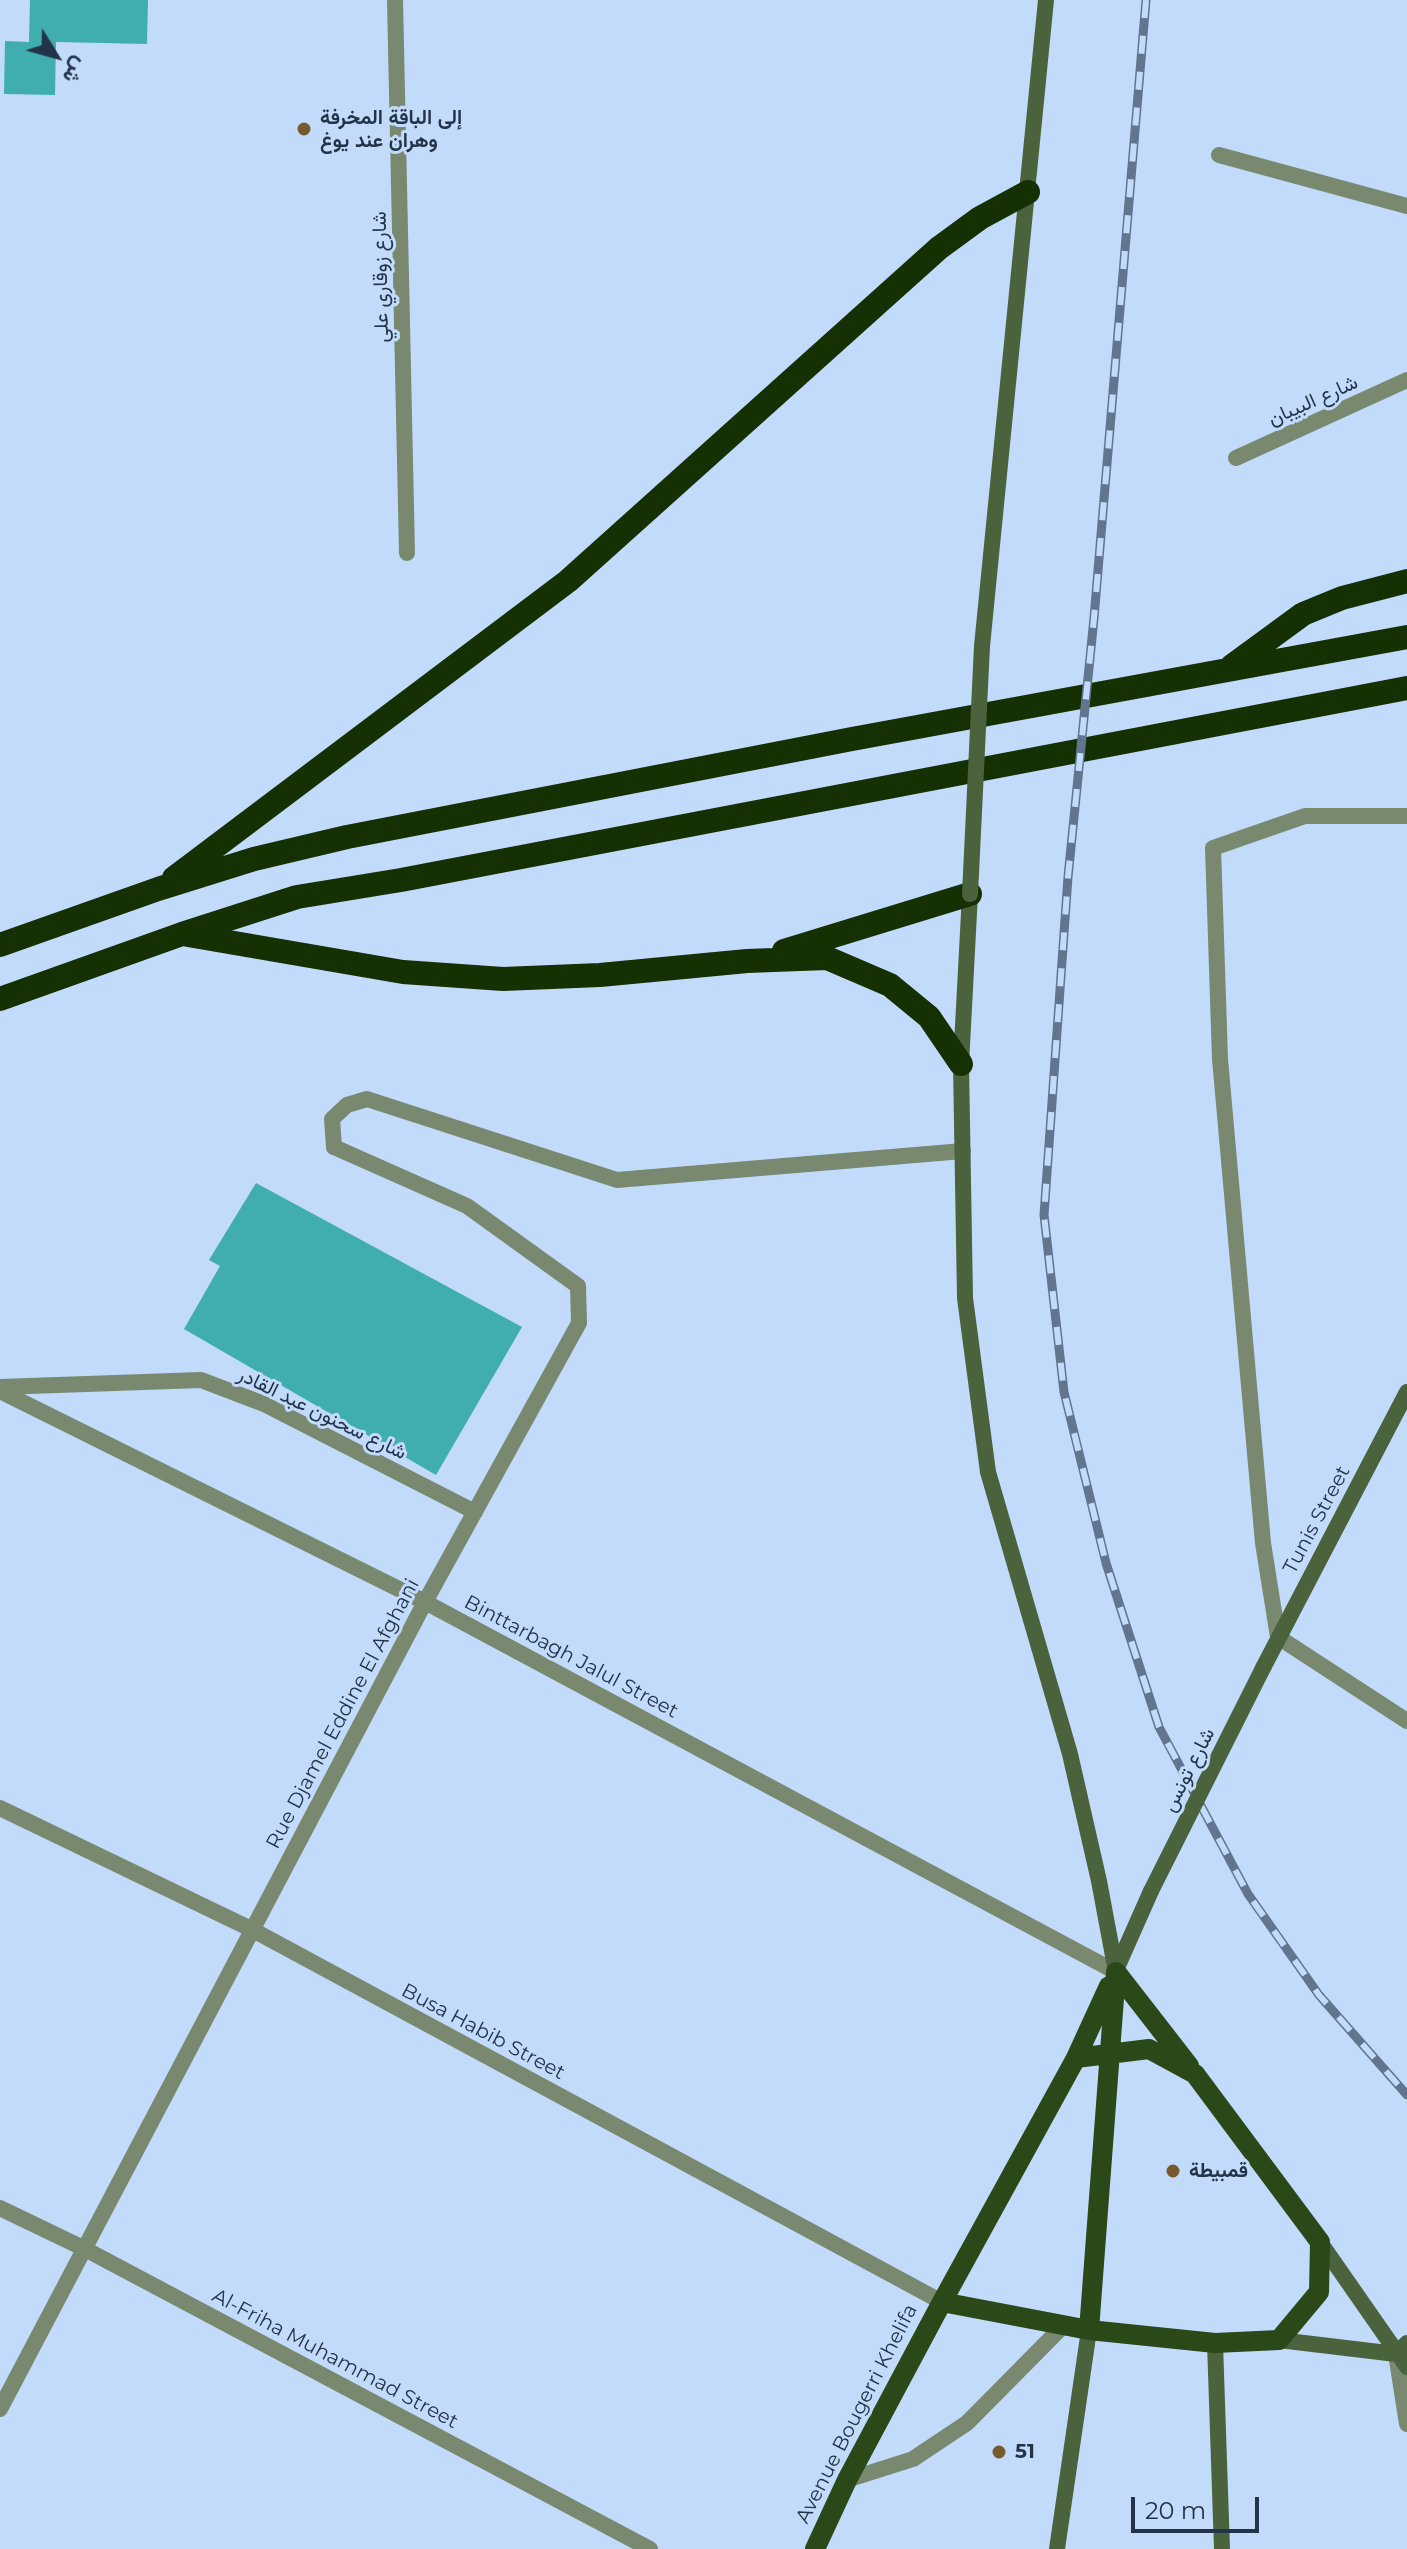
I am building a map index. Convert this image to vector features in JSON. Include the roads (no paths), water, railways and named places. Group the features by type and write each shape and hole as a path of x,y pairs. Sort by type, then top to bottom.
{"highway":[{"path":"158,889 568,581 939,248 980,218 1028,192"},
{"path":"1227,670 1303,614 1342,598 1407,581"},
{"path":"0,945 254,859 347,837 852,739 1407,637"},
{"path":"0,999 297,897 401,880 1407,688"},
{"path":"747,961 862,929 970,894"},
{"path":"182,934 403,972 503,979 827,958 890,985 929,1017 961,1064"}],"main road":[{"path":"1046,0 982,646 961,1064 965,1298 988,1472 1070,1754 1116,1972 1089,2330 1057,2549"},
{"name":"Tunis Street","path":"1263,1668 1407,1392"},
{"name":"شارع تونس","path":"1116,1972 1151,1891 1263,1668"},
{"path":"1116,1972 1403,2355"},
{"name":"Avenue Bougerri Khelifa","path":"815,2549 847,2480 1076,2058 1116,1972"},
{"path":"1076,2058 1149,2049 1195,2074"},
{"path":"1279,2340 1319,2292 1320,2242"},
{"path":"942,2302 1089,2330 1215,2343 1279,2340 1403,2355"},
{"path":"1215,2343 1222,2549"}],"street":[{"name":"شارع زوقاري علي","path":"395,0 407,553"},
{"path":"1219,155 1407,206"},
{"name":"شارع البيبان","path":"1236,458 1407,380"},
{"path":"1407,816 1305,816 1213,848 1220,1059 1263,1543 1278,1637 1407,1721"},
{"name":"Rue Djamel Eddine El Afghani","path":"0,2409 425,1602 579,1323 578,1286 467,1206 334,1147 332,1119 347,1105 367,1099 617,1180 963,1151"},
{"name":"شارع سحنون عبد القادر","path":"0,1389 201,1380 264,1404 475,1512"},
{"name":"Binttarbagh Jalul Street","path":"0,1389 425,1602 1116,1972"},
{"name":"Busa Habib Street","path":"0,1808 251,1929 942,2302"},
{"name":"Al-Friha Muhammad Street","path":"0,2208 83,2248 650,2549"},
{"path":"847,2480 913,2459 967,2423 1064,2325"},
{"path":"1403,2355 1407,2424"}],"railway":[{"path":"1146,0 1094,618 1068,877 1044,1215 1064,1392 1106,1563 1159,1727 1248,1894 1319,1995 1407,2095"}],"place":[{"name":"إلى الباقة المخرفة وهران عند يوغ","path":"304,129"},
{"name":"قمبيطة","path":"1173,2171"},
{"name":"51","path":"999,2452"}]}
